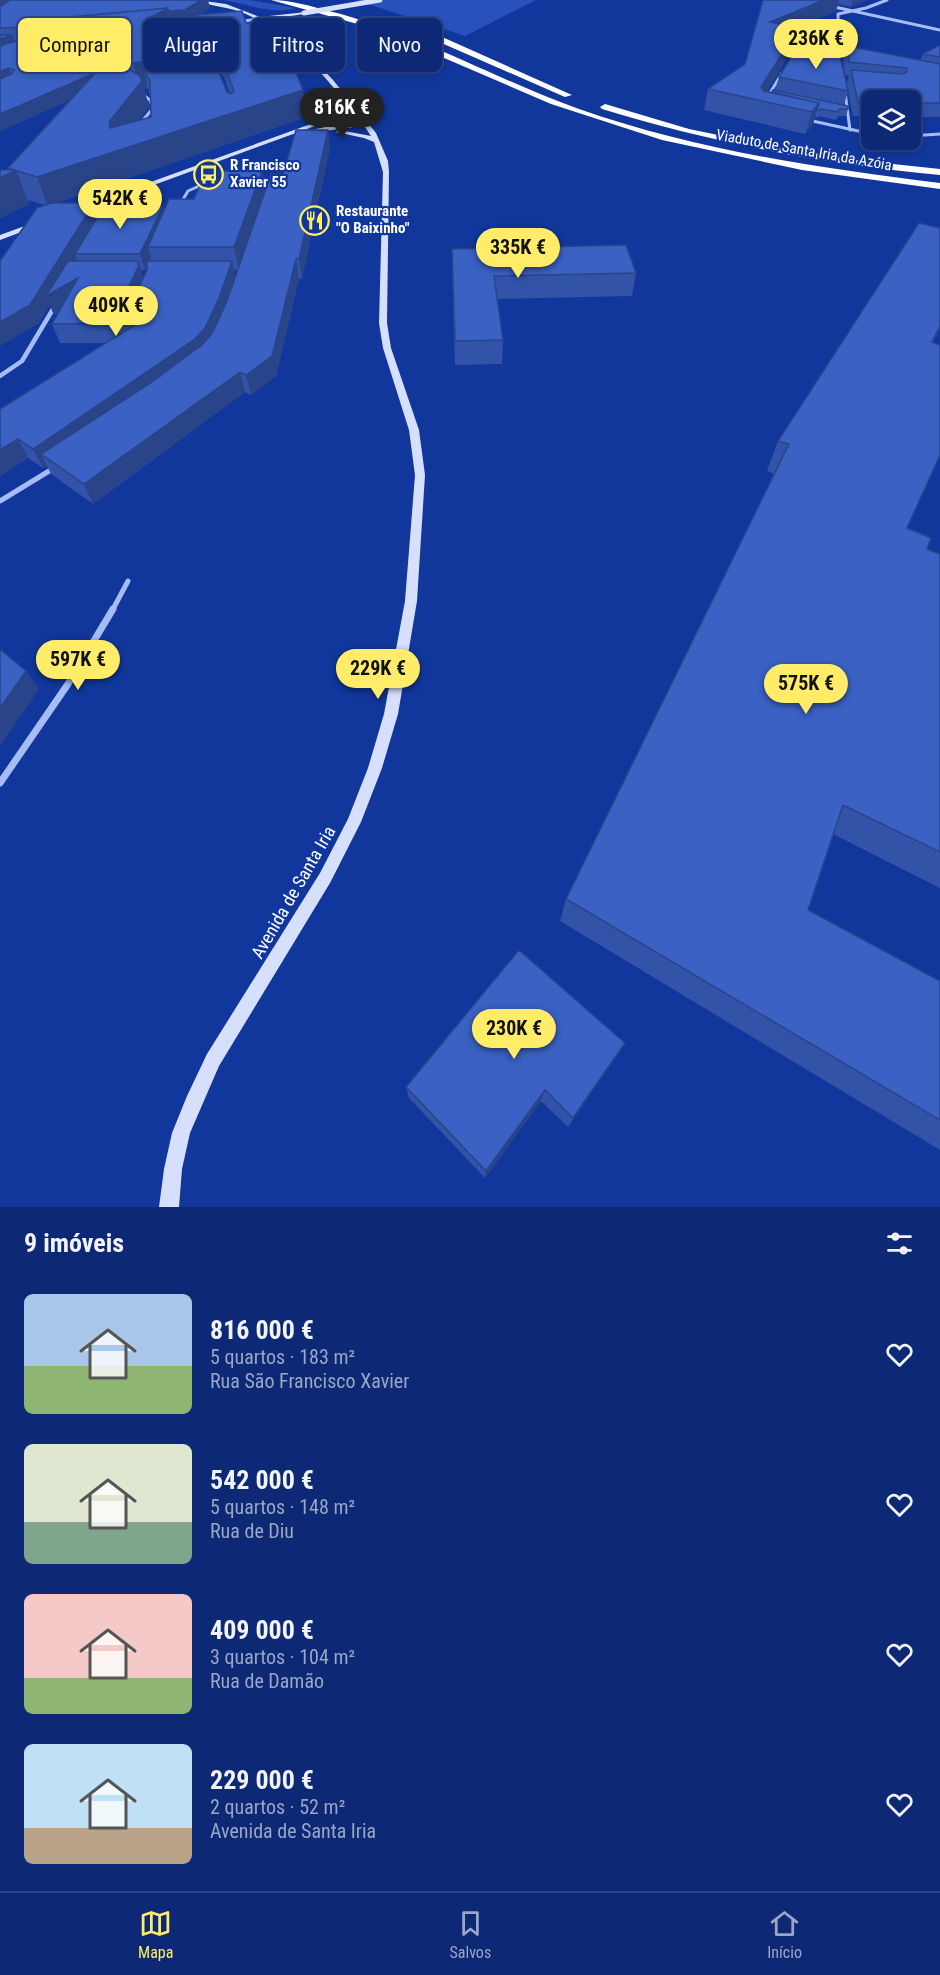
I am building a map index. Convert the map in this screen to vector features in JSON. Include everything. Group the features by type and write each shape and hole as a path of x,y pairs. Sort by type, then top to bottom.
{"highway":[{"name":"Viaduto de Santa Iria da Azóia","path":"275,0 366,23 575,110 637,131 760,160 850,175 940,186"},
{"path":"324,0 370,12"},
{"path":"387,17 575,97"},
{"name":"Viaduto de Santa Iria da Azóia","path":"595,104 710,136 836,161 940,172"}],"main road":[{"name":"Avenida de Santa Iria","path":"199,0 231,7 256,18"},
{"path":"266,18 380,0"},
{"name":"Avenida de Santa Iria","path":"169,1207 172,1169 181,1133 213,1060 325,878 354,822 375,768 392,714 411,601 417,544 420,475 414,430 387,348 383,323 386,171 384,156 364,121 325,72"},
{"path":"313,128 338,113 346,106 347,100"},
{"path":"75,211 278,137 313,128 354,125 364,121"},
{"path":"313,128 348,133 378,142"},
{"path":"0,238 44,222"}],"street":[{"path":"839,65 838,14 867,8 887,0"},
{"path":"823,4 940,30"},
{"path":"765,100 784,69"},
{"path":"132,88 150,100 153,119"},
{"path":"845,90 850,130"},
{"path":"141,93 151,92"},
{"path":"770,93 782,95"},
{"path":"139,125 153,108"},
{"path":"838,108 849,110"},
{"path":"797,117 861,132"},
{"path":"921,135 940,134"},
{"path":"175,214 188,191 210,182"},
{"path":"108,215 120,195"},
{"path":"0,376 22,361 62,294"},
{"path":"0,501 64,461"},
{"path":"0,783 41,726 103,629 128,581"}],"shaded area":[{"path":"223,0 249,0 296,8 269,10"},
{"path":"356,0 536,0 465,36 442,28 442,18 410,18"}],"building":[{"path":"10,0 201,0 185,10 168,11 168,8 60,18 18,18 18,27 0,28 0,7"},
{"path":"763,0 824,0 770,22 841,35 841,41 792,38 761,87 764,91 819,103 812,112 708,89 745,64"},
{"path":"168,8 150,18 143,18 143,61 133,63 131,62 131,18 60,18"},
{"path":"242,11 246,23 251,23 251,72 296,72 303,90 37,177 8,168 96,72 131,70 140,76 142,81 109,122 110,128 151,117 150,81 145,72 219,72 227,92 231,94 234,91 227,72 239,72 239,18 160,18"},
{"path":"0,35 12,35 0,39"},
{"path":"18,40 18,72 96,72 0,114 0,79 12,74 14,70 9,68 0,71 0,46"},
{"path":"940,45 940,57 923,54"},
{"path":"847,46 940,64 940,103 921,103 921,90 861,90 861,102 858,102 851,70 903,74 907,72 907,68 849,62"},
{"path":"794,52 840,55 848,91 779,77"},
{"path":"773,90 848,106 848,109 840,109 838,112 817,110 819,103 772,92"},
{"path":"296,130 328,130 299,259 296,259 272,356 246,375 240,372 84,484 41,454 149,384 202,345 213,332 227,301 271,174 283,174"},
{"path":"0,170 16,170 0,178"},
{"path":"206,171 262,171 234,247 148,247 169,199 194,199"},
{"path":"51,203 94,203 30,305 0,322 0,261 37,208"},
{"path":"104,206 163,206 140,254 75,254"},
{"path":"919,223 940,228 940,326 932,342 940,345 940,455 907,528 931,538 927,549 940,554 940,852 843,805 808,910 940,981 940,1120 566,899 789,444 778,441"},
{"path":"626,245 636,273 494,276 503,340 455,341 452,249"},
{"path":"68,261 138,261 138,267 117,313 121,319 125,316 147,270 147,261 232,261 205,328 195,339 33,449 18,439 0,450 0,409 138,323 52,324 78,278 46,296"},
{"path":"0,649 26,671 0,708"},
{"path":"519,950 625,1043 573,1118 545,1090 486,1171 406,1087"}],"place":[{"name":"R Francisco Xavier 55","path":"209,174"},
{"name":"Restaurante \"O Baixinho\"","path":"315,220"}]}
